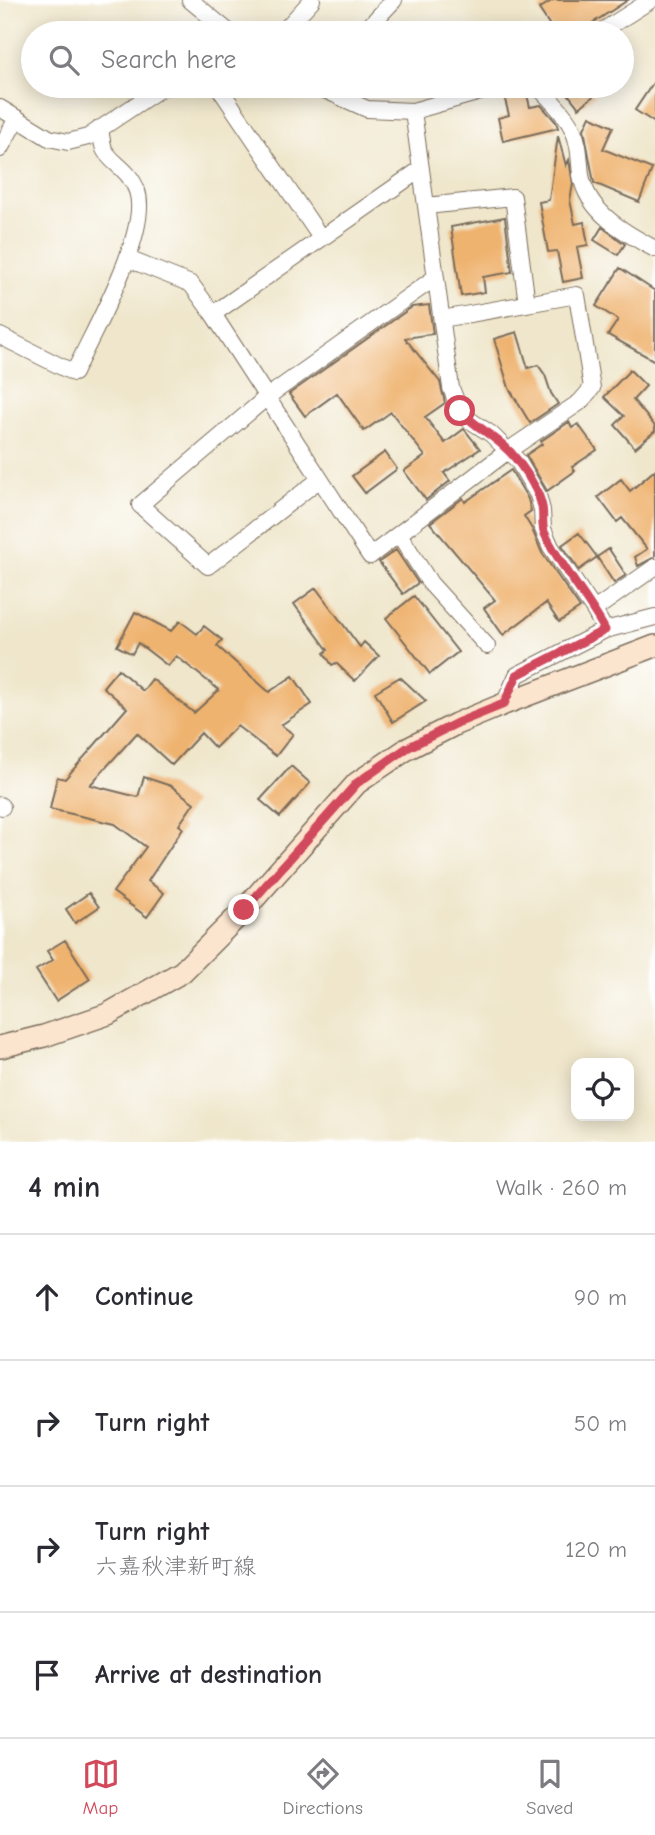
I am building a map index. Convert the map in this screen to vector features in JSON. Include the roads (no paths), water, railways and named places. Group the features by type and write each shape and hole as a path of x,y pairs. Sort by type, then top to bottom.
{"main road":[{"path":"0,1047 44,1036 108,1014 182,972 244,910 357,783 407,748 457,723 655,646"}],"street":[{"path":"190,0 215,21"},
{"path":"293,21 312,0"},
{"path":"374,21 394,0"},
{"path":"618,21 651,0"},
{"path":"0,108 50,138 68,142 88,137 146,98"},
{"path":"226,98 321,238"},
{"path":"343,98 367,109 413,111 459,98"},
{"path":"548,98 571,125 579,145 586,192 596,208 609,220 655,249"},
{"path":"413,111 451,388 460,411 509,450 518,461 538,495 542,510 542,529 551,547 605,630"},
{"path":"0,149 17,118"},
{"path":"0,336 74,373 128,259 136,236 139,195 130,175 105,151 100,128"},
{"path":"213,314 421,169"},
{"path":"426,206 513,197 527,304"},
{"path":"128,259 191,284 370,556 509,450 580,402 592,388 577,295 442,319"},
{"path":"320,479 208,566 140,505 267,397 436,277"},
{"path":"398,534 430,583 487,646"},
{"path":"594,610 655,568"},
{"path":"504,704 517,675 605,630 655,617"}]}
